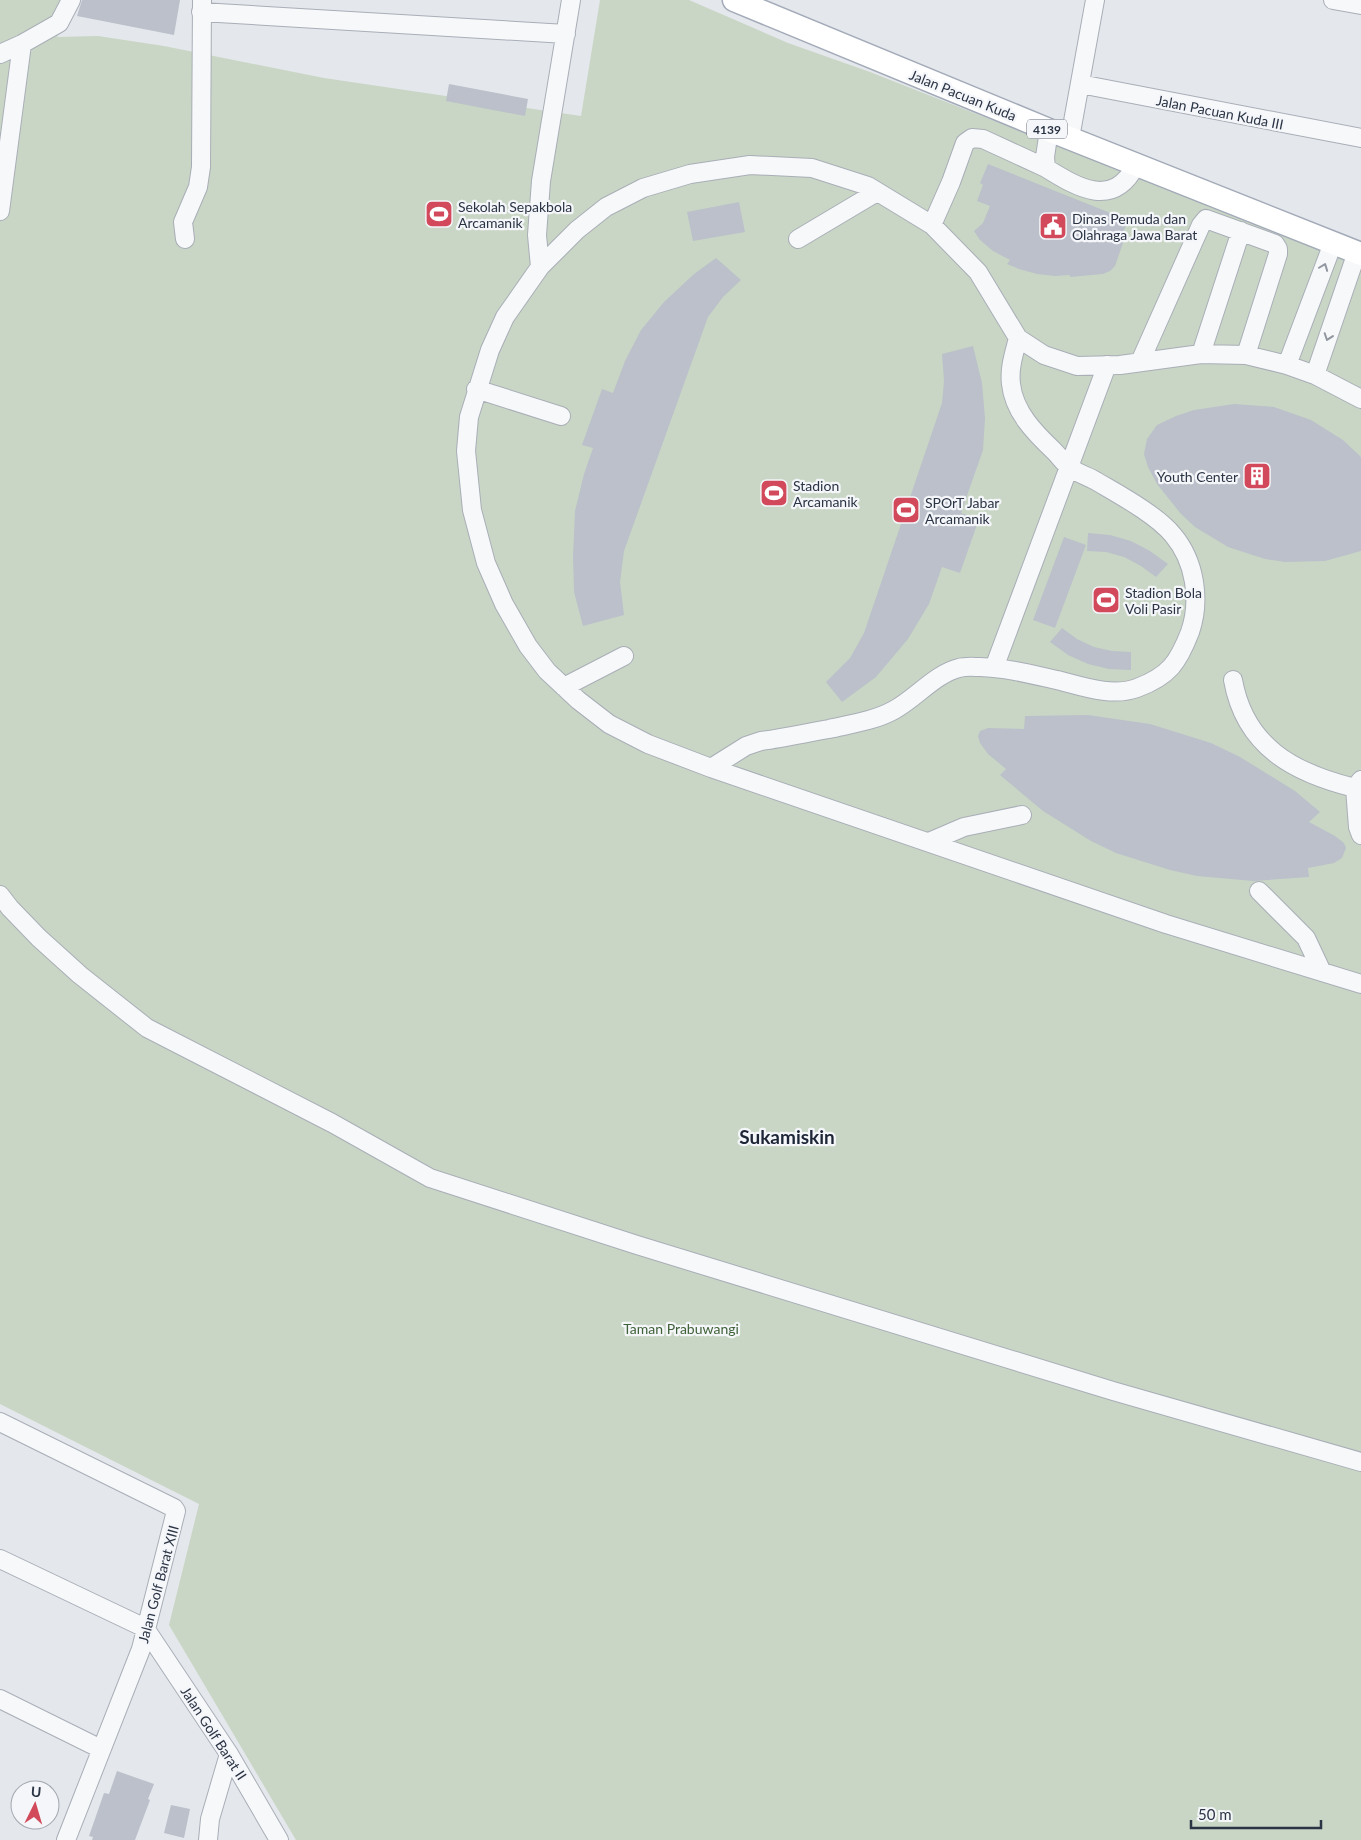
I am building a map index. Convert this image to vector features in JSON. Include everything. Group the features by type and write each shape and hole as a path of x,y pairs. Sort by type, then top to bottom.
{"main road":[{"name":"Jalan Pacuan Kuda","path":"734,0 1136,165 1359,253"}],"street":[{"path":"0,54 22,44 59,22 70,0"},
{"path":"540,267 537,235 541,181 571,0"},
{"path":"1046,168 1045,157 1060,134 1080,84 1095,0"},
{"path":"1333,0 1361,5"},
{"path":"185,238 183,222 198,187 201,168 201,6 566,34"},
{"path":"0,211 22,44"},
{"name":"Jalan Pacuan Kuda III","path":"1080,84 1361,138"},
{"path":"932,225 966,143 972,138 983,138 1046,168 1071,183 1100,191 1116,189 1130,177 1136,165"},
{"path":"1361,398 1315,375 1287,365 1246,355 1201,354 1140,362 1077,366 1044,355 1018,338 978,272 932,225 868,186 812,168 750,165 690,174 643,188 606,207 577,230 540,267 505,317 490,350 476,389 469,417 466,451 472,510 486,563 504,604 528,646 547,671 578,700 609,724 648,744 710,768 1166,924 1361,984"},
{"path":"798,239 877,192"},
{"path":"1140,362 1202,222 1208,220 1275,244 1279,251 1246,355"},
{"path":"1201,354 1241,231"},
{"path":"1287,365 1333,243"},
{"path":"1315,375 1359,253"},
{"path":"710,768 746,746 761,741 878,717 895,709 948,672 961,667 994,668 1094,689 1115,691 1135,689 1161,677 1173,667 1182,651 1196,608 1190,565 1182,548 1172,534 1155,519 1070,467 1035,433 1020,413 1011,387 1011,365 1018,338"},
{"path":"994,668 1107,365"},
{"path":"476,389 561,416"},
{"path":"564,687 624,656"},
{"path":"1233,680 1236,697 1248,725 1273,751 1286,761 1328,781 1358,784 1358,827 1361,835"},
{"path":"929,842 964,827 1022,815"},
{"path":"1259,891 1306,938 1322,972"},
{"path":"0,895 33,932 80,976 147,1028 332,1123 430,1178 637,1245 1104,1388 1361,1462"},
{"name":"Jalan Golf Barat XIII","path":"0,1422 174,1508 176,1515 141,1649 66,1840"},
{"path":"0,1560 145,1628"},
{"name":"Jalan Golf Barat II","path":"145,1628 229,1754 279,1840"},
{"path":"0,1698 101,1750"},
{"path":"208,1840 210,1819 229,1754"}],"green space":[{"name":"Taman Prabuwangi","path":"0,0 74,0 70,19 57,37 98,36 164,46 324,78 581,116 600,0 689,0 788,43 870,72 1361,265 1361,1840 296,1840 169,1625 199,1504 0,1404"}],"building":[{"path":"82,0 180,0 174,35 77,16"},
{"path":"449,84 528,99 525,116 446,101"},
{"name":"Dinas Pemuda dan Olahraga Jawa Barat","path":"988,164 1128,220 1121,238 1124,240 1115,266 1103,274 1070,277 1070,275 1037,274 1007,264 1010,260 993,251 980,240 974,231 983,223 990,206 977,201 983,185 980,183"},
{"path":"739,202 745,232 693,241 687,212"},
{"path":"716,258 741,280 723,297 708,317 624,551 620,582 624,615 583,626 574,592 575,511 584,474 593,448 582,445 602,389 613,393 625,361 641,330 664,302 694,274"},
{"path":"973,346 982,383 985,418 983,450 961,513 979,519 960,573 942,567 929,604 908,639 876,677 842,702 826,682 850,658 864,633 942,403 944,381 942,354"},
{"name":"Youth Center","path":"1234,404 1274,407 1311,420 1343,440 1361,457 1361,551 1325,561 1285,562 1265,559 1228,547 1195,527 1181,514 1157,484 1148,467 1144,454 1147,439 1157,425 1176,416 1194,410"},
{"path":"1088,533 1110,535 1131,541 1150,551 1168,564 1156,577 1124,557 1106,552 1087,551"},
{"path":"1064,537 1086,545 1055,628 1033,620"},
{"path":"1062,628 1077,639 1094,647 1112,651 1131,652 1131,670 1109,669 1088,664 1068,655 1050,642"},
{"path":"1088,715 1150,724 1211,743 1240,757 1295,791 1320,812 1309,822 1344,843 1346,848 1342,858 1334,863 1308,868 1309,877 1253,881 1197,876 1170,870 1116,853 1091,841 1043,811 1000,775 1006,769 988,754 980,743 978,736 980,731 988,728 1024,729 1025,716"},
{"path":"117,1771 154,1784 148,1799 150,1800 135,1840 92,1840 93,1837 89,1836 104,1793 109,1794"},
{"path":"171,1805 190,1809 184,1838 164,1833"}],"place":[{"name":"Sekolah Sepakbola Arcamanik","path":"439,214"},
{"name":"Dinas Pemuda dan Olahraga Jawa Barat","path":"1053,226"},
{"name":"Youth Center","path":"1257,476"},
{"name":"Stadion Arcamanik","path":"774,493"},
{"name":"SPOrT Jabar Arcamanik","path":"906,510"},
{"name":"Stadion Bola Voli Pasir","path":"1106,600"}],"district":[{"name":"Sukamiskin","path":"787,1136"}]}
